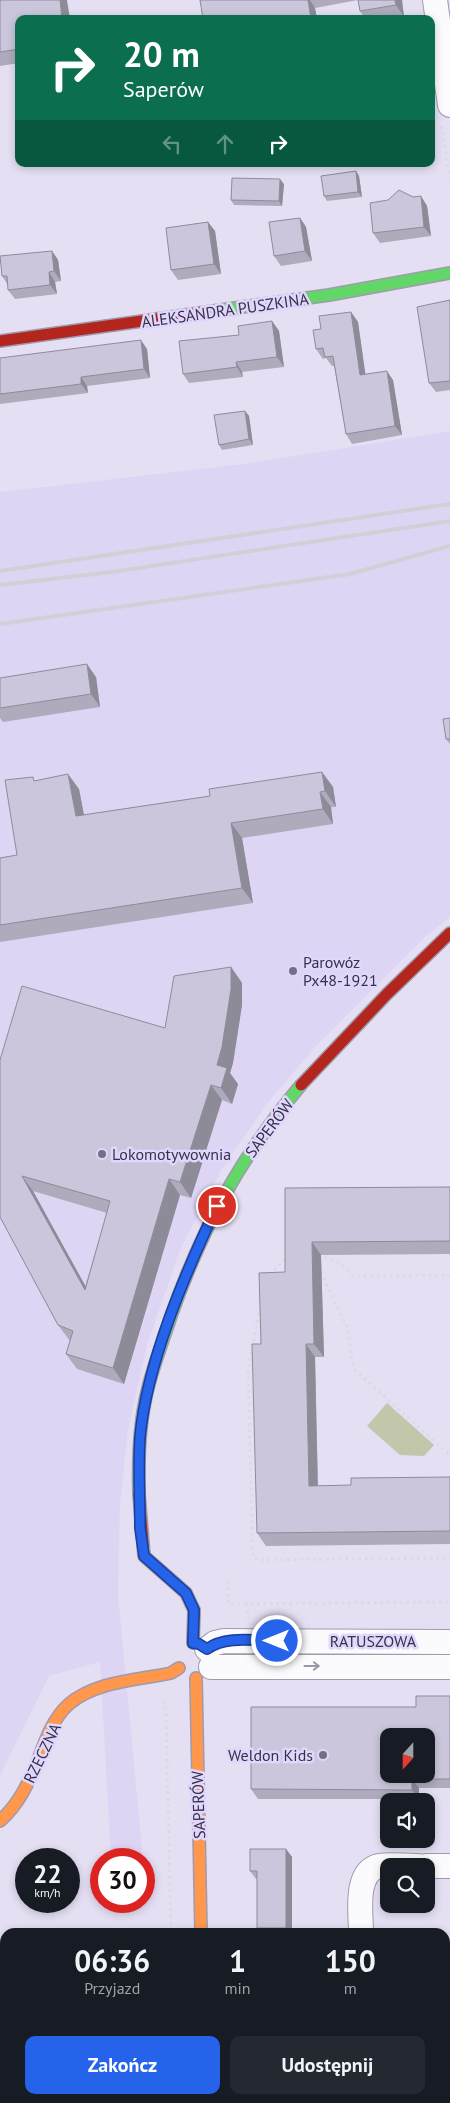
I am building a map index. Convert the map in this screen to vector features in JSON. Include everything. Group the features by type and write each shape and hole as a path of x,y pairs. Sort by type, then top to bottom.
{"street":[{"path":"435,0 450,105"},
{"name":"ALEKSANDRA PUSZKINA","path":"0,341 329,295 450,272"},
{"name":"SAPERÓW","path":"201,1928 197,1661 194,1610 186,1593 144,1556 140,1528 140,1437 145,1401 161,1345 194,1253 217,1206 244,1161 305,1081 420,959 450,933"},
{"name":"RATUSZOWA","path":"197,1661 215,1643 224,1641 450,1642"},
{"name":"RATUSZOWA","path":"197,1661 450,1666"},
{"name":"RZECZNA","path":"0,1822 8,1816 18,1802 54,1722 69,1704 84,1694 171,1673 197,1661"},
{"path":"361,1928 360,1890 369,1872 380,1866"},
{"path":"435,1866 450,1866"}],"path":[{"path":"314,1257 335,1260 344,1266 352,1276 450,1275"},
{"path":"266,1279 287,1258"},
{"path":"319,1270 348,1329 352,1362 356,1371 450,1455"},
{"path":"262,1298 248,1364 253,1557 258,1560 450,1558"},
{"path":"228,1581 228,1604 450,1602"},
{"path":"155,1676 166,1712 171,1928"}],"shaded area":[{"path":"450,431 450,917 425,937 317,1045 269,1101 222,1169 181,1248 148,1342 128,1430 120,1504 118,1594 142,1848 110,1848 100,1662 49,1676 0,1776 0,492 244,464"}],"green space":[{"path":"387,1403 434,1445 424,1456 400,1455 367,1426"}],"building":[{"path":"0,0 60,0 62,15 15,15 15,50 0,52"},
{"path":"200,0 308,0 310,15 202,15"},
{"path":"358,0 395,0 396,5 360,11"},
{"path":"356,171 358,192 324,196 321,176"},
{"path":"232,178 280,179 279,201 231,200"},
{"path":"399,190 413,197 421,196 424,227 373,233 370,203 388,200"},
{"path":"300,218 305,251 274,256 269,222"},
{"path":"208,222 214,264 171,270 166,228"},
{"path":"52,251 54,271 49,272 50,285 8,290 7,276 2,276 0,256"},
{"path":"450,300 450,381 429,383 417,307"},
{"path":"351,312 360,375 387,371 395,426 346,434 333,356 325,357 323,348 316,349 313,330 321,329 319,316"},
{"path":"272,321 277,357 236,362 237,367 183,374 179,341 239,335 238,326"},
{"path":"141,340 144,369 81,377 81,384 0,394 0,358"},
{"path":"245,411 249,439 219,445 214,415"},
{"path":"87,664 91,694 0,708 0,678"},
{"path":"450,718 450,739 446,739 443,719"},
{"path":"322,772 325,791 320,792 323,809 231,823 242,888 0,925 0,858 17,855 5,780 33,777 34,781 68,774 76,816 210,796 209,789"},
{"name":"Lokomotywownia","path":"231,967 231,989 222,1047 217,1065 227,1068 221,1088 211,1085 180,1182 169,1179 113,1368 66,1354 73,1331 58,1325 0,1217 0,1060 22,986 165,1028 174,976","holes":["22,1176 110,1201 85,1290"]},
{"path":"450,1187 450,1241 312,1242 314,1344 306,1344 309,1486 351,1485 351,1478 450,1477 450,1531 257,1533 252,1344 261,1344 259,1273 285,1272 285,1188"},
{"name":"Weldon Kids","path":"416,1696 450,1696 450,1779 435,1779 435,1728 380,1728 380,1783 412,1783 412,1790 251,1789 251,1707 416,1707"},
{"path":"250,1849 286,1849 286,1928 257,1928 257,1871 250,1871"}],"railway":[{"path":"0,571 450,504"},
{"path":"0,585 112,572 450,521"},
{"path":"0,624 350,574 450,546"}],"traffic: fast":[{"path":"206,312 329,295 450,273"},
{"path":"139,1494 140,1443 144,1404 155,1363 183,1284 225,1194 260,1139 301,1085"}],"traffic: slow":[{"path":"0,1821 13,1808 27,1785 50,1730 58,1716 69,1704 92,1690 118,1682 171,1673 179,1668"},
{"path":"196,1678 201,1928"}],"traffic: jam":[{"path":"0,341 206,312"},
{"path":"301,1085 387,994 450,933"},
{"path":"139,1494 144,1556 186,1593 194,1610 193,1643"}],"place":[{"name":"Parowóz Px48-1921","path":"293,971"},
{"name":"Lokomotywownia","path":"102,1154"},
{"name":"Weldon Kids","path":"323,1755"}],"route":[{"path":"217,1206 194,1253 178,1296 161,1345 145,1401 140,1437 140,1528 144,1556 186,1593 194,1610 193,1643 204,1646 207,1649 215,1643 224,1641 277,1641"}]}
